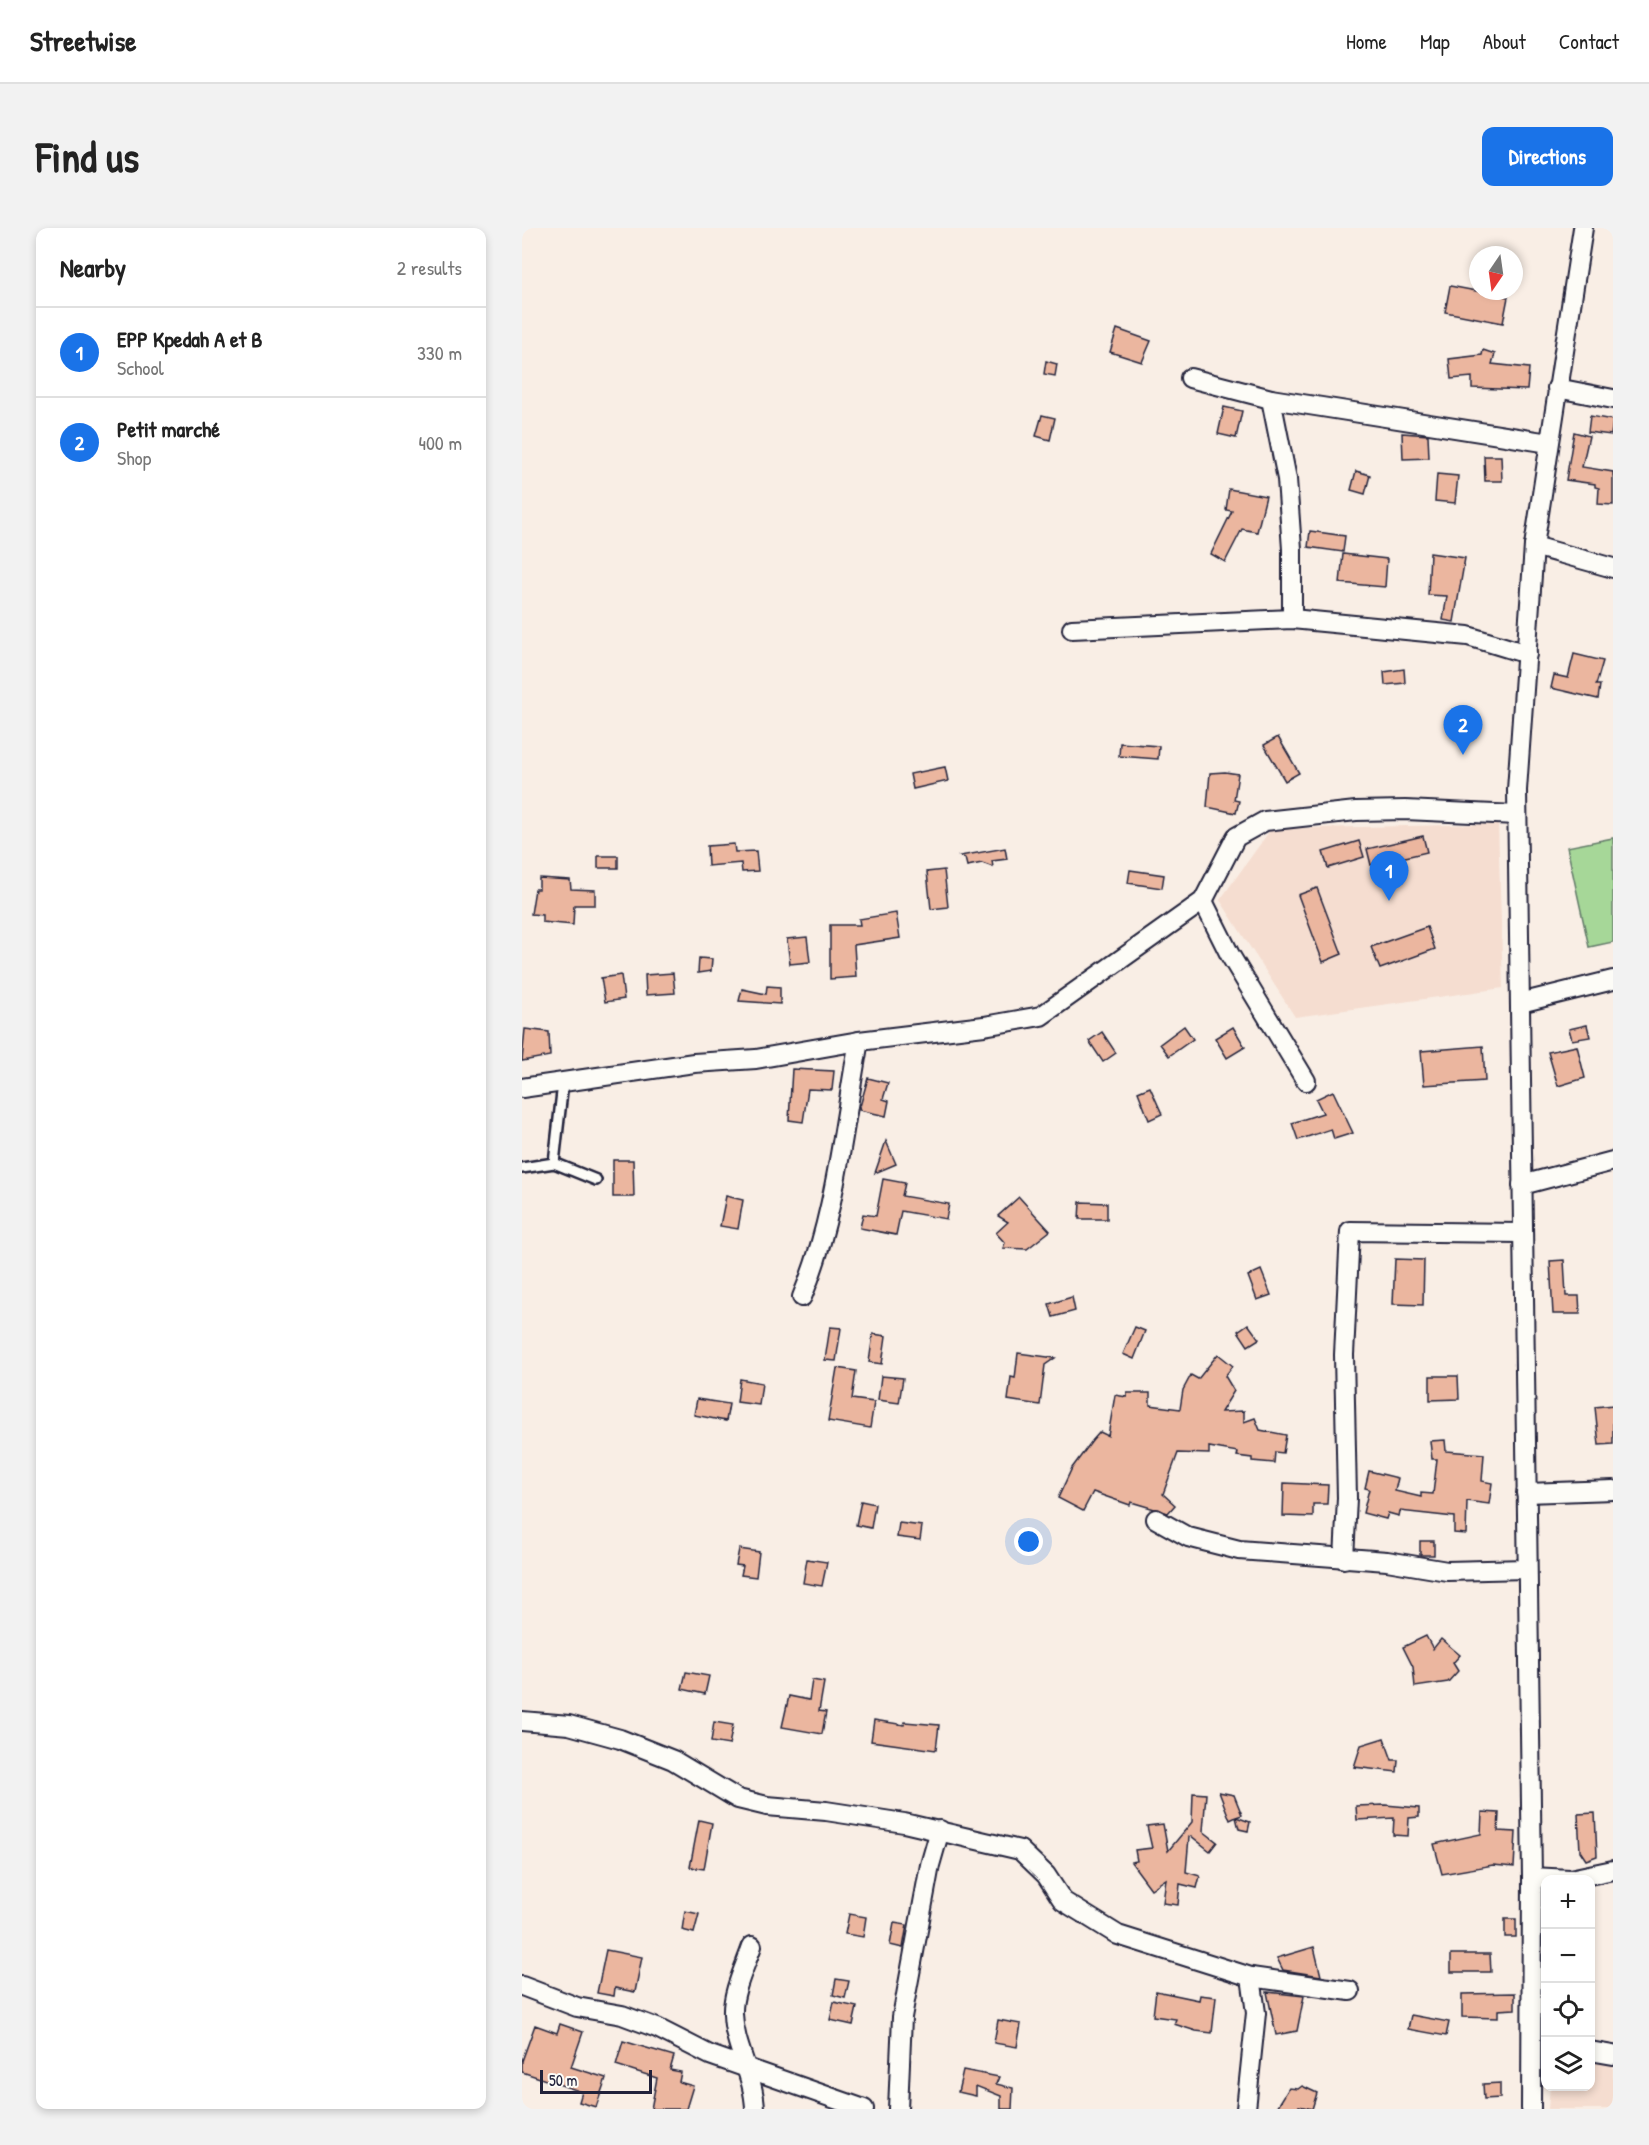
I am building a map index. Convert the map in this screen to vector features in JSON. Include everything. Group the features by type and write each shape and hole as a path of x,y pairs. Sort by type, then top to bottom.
{"street":[{"path":"1531,2109 1538,2042 1532,1877 1526,1569 1517,815 1534,546 1583,228"},
{"path":"1190,378 1271,399 1549,443"},
{"path":"1557,387 1613,399"},
{"path":"1271,399 1287,478 1292,549 1292,619"},
{"path":"1534,546 1613,568"},
{"path":"1072,629 1292,619 1468,636 1527,654"},
{"path":"522,1088 694,1063 756,1059 859,1041 984,1026 1041,1016 1203,901 1236,837 1265,821 1395,810 1517,815"},
{"path":"1203,901 1230,955 1306,1081"},
{"path":"1520,1003 1613,980"},
{"path":"802,1297 819,1257 843,1140 859,1041"},
{"path":"1522,1185 1613,1161"},
{"path":"1344,1559 1347,1498 1344,1355 1350,1231 1522,1233"},
{"path":"1526,1493 1613,1490"},
{"path":"1156,1519 1188,1537 1239,1550 1387,1561 1447,1571 1526,1569"},
{"path":"522,1721 569,1725 620,1739 673,1760 738,1799 767,1806 826,1811 940,1830 1020,1850 1046,1875 1063,1901 1118,1935 1251,1977 1350,1991"},
{"path":"898,2109 902,2017 930,1865 940,1830"},
{"path":"1532,1877 1570,1879 1613,1870"},
{"path":"752,1946 733,2012 738,2045 754,2088 755,2109"},
{"path":"1246,2109 1256,2013 1251,1977"},
{"path":"522,1986 577,2007 622,2015 710,2055 864,2109"},
{"path":"1595,2052 1613,2055"}],"lane":[{"path":"554,1163 563,1083"},
{"path":"522,1168 554,1163 596,1180"}],"shaded area":[{"path":"1498,824 1503,988 1295,1017 1220,900 1271,829"},
{"path":"1595,2062 1613,2065 1613,2109 1548,2109 1550,2091 1595,2091"}],"green space":[{"path":"1613,838 1613,942 1589,947 1567,847"}],"building":[{"path":"1450,286 1469,290 1469,300 1507,300 1503,323 1445,312"},
{"path":"1117,329 1151,341 1142,362 1110,352"},
{"path":"1483,350 1495,354 1492,364 1529,368 1527,390 1472,388 1472,377 1451,379 1449,359 1482,355"},
{"path":"1046,361 1057,364 1055,376 1044,374"},
{"path":"1224,407 1242,411 1236,438 1218,434"},
{"path":"1042,415 1055,418 1050,440 1036,436"},
{"path":"1590,416 1613,420 1611,435 1588,432"},
{"path":"1574,432 1589,436 1582,467 1613,472 1613,505 1598,504 1599,488 1595,487 1595,484 1566,480"},
{"path":"1402,433 1428,435 1429,458 1403,459"},
{"path":"1484,456 1501,456 1502,481 1485,481"},
{"path":"1356,471 1370,475 1365,494 1351,490"},
{"path":"1437,474 1458,476 1455,503 1435,501"},
{"path":"1229,489 1266,496 1257,532 1242,529 1225,562 1211,554 1232,511 1226,510"},
{"path":"1310,531 1345,536 1343,552 1308,547"},
{"path":"1430,553 1465,558 1454,622 1443,620 1447,596 1428,595"},
{"path":"1343,554 1387,559 1385,587 1340,583"},
{"path":"1574,654 1603,661 1596,685 1600,685 1598,699 1551,688 1554,675 1568,678"},
{"path":"1404,669 1405,683 1385,685 1384,672"},
{"path":"1278,737 1299,773 1285,781 1264,745"},
{"path":"1120,743 1159,746 1158,759 1119,756"},
{"path":"945,767 948,781 913,789 910,774"},
{"path":"1210,773 1238,774 1234,800 1239,801 1236,813 1207,807"},
{"path":"1423,836 1427,852 1371,865 1367,849"},
{"path":"1359,841 1364,857 1328,868 1323,852"},
{"path":"734,844 735,852 756,851 758,871 742,872 741,863 708,866 707,846"},
{"path":"1005,848 1007,859 992,861 993,867 982,863 967,866 965,858 960,856"},
{"path":"598,856 618,856 618,868 598,868"},
{"path":"944,870 948,907 931,909 927,872"},
{"path":"1130,870 1164,875 1162,888 1128,883"},
{"path":"539,878 570,880 571,889 595,890 595,905 574,905 573,925 542,922 542,915 531,914 535,889 539,889"},
{"path":"1317,888 1342,954 1323,962 1298,895"},
{"path":"896,913 900,938 854,945 856,977 830,979 830,925 860,925 859,919"},
{"path":"1427,927 1435,949 1380,969 1371,947"},
{"path":"807,937 810,962 790,964 787,939"},
{"path":"699,958 712,959 711,971 698,973"},
{"path":"673,973 675,993 646,995 645,975"},
{"path":"621,975 624,999 605,1002 601,978"},
{"path":"767,986 780,987 780,1004 739,1001 742,989 766,994"},
{"path":"1587,1025 1590,1037 1572,1040 1569,1029"},
{"path":"1184,1026 1193,1039 1169,1056 1160,1044"},
{"path":"1233,1027 1245,1047 1227,1058 1215,1038"},
{"path":"525,1029 549,1032 550,1056 522,1061"},
{"path":"1102,1032 1116,1053 1103,1062 1089,1041"},
{"path":"1483,1046 1485,1081 1424,1085 1421,1051"},
{"path":"1577,1046 1585,1078 1558,1086 1548,1052"},
{"path":"792,1069 834,1071 832,1090 808,1089 803,1122 789,1120"},
{"path":"868,1078 888,1083 883,1099 889,1101 886,1116 859,1110"},
{"path":"1150,1087 1162,1114 1149,1120 1138,1092"},
{"path":"1333,1091 1353,1133 1334,1139 1331,1129 1298,1140 1292,1123 1323,1113 1316,1099"},
{"path":"886,1141 896,1164 875,1173"},
{"path":"613,1160 633,1160 634,1197 613,1197"},
{"path":"883,1179 905,1183 902,1196 949,1204 946,1219 901,1211 896,1235 860,1228 863,1214 876,1216"},
{"path":"726,1196 743,1200 738,1229 720,1226"},
{"path":"1019,1197 1050,1231 1027,1249 1003,1248 1005,1243 996,1233 1008,1222 998,1216"},
{"path":"1080,1202 1107,1203 1107,1219 1079,1219"},
{"path":"1395,1259 1424,1260 1423,1305 1393,1304"},
{"path":"1564,1260 1566,1296 1579,1296 1580,1314 1553,1314 1550,1261"},
{"path":"1261,1270 1271,1295 1257,1300 1248,1276"},
{"path":"1072,1297 1075,1311 1053,1317 1049,1304"},
{"path":"1248,1324 1259,1339 1248,1346 1238,1331"},
{"path":"830,1327 841,1328 836,1361 825,1360"},
{"path":"1135,1327 1145,1331 1134,1359 1123,1354"},
{"path":"873,1334 886,1336 882,1364 869,1362"},
{"path":"1018,1353 1055,1358 1045,1365 1040,1405 1008,1400 1011,1377 1015,1378"},
{"path":"1218,1354 1233,1366 1225,1376 1234,1391 1221,1412 1244,1411 1244,1422 1255,1418 1260,1430 1286,1435 1283,1453 1275,1452 1274,1463 1252,1461 1252,1458 1237,1456 1238,1452 1209,1447 1209,1454 1178,1453 1163,1494 1175,1505 1168,1513 1131,1502 1130,1505 1093,1492 1083,1511 1058,1498 1072,1468 1092,1441 1100,1432 1108,1436 1115,1395 1127,1397 1127,1393 1150,1393 1150,1405 1180,1409 1183,1390 1191,1375 1198,1379"},
{"path":"837,1368 856,1371 852,1399 874,1402 870,1428 828,1421"},
{"path":"881,1376 903,1378 899,1403 878,1400"},
{"path":"1430,1376 1458,1376 1459,1399 1430,1400"},
{"path":"740,1379 762,1383 759,1405 737,1402"},
{"path":"697,1399 729,1404 726,1421 694,1415"},
{"path":"1613,1405 1613,1444 1599,1445 1595,1407"},
{"path":"1445,1440 1446,1451 1484,1454 1482,1481 1492,1483 1489,1504 1467,1501 1466,1534 1454,1533 1454,1517 1400,1511 1399,1516 1388,1513 1386,1519 1363,1513 1369,1489 1365,1488 1369,1471 1398,1478 1395,1491 1421,1497 1421,1493 1433,1494 1437,1459 1432,1459 1430,1441"},
{"path":"1284,1483 1328,1485 1327,1504 1313,1504 1313,1517 1283,1516"},
{"path":"861,1501 875,1504 871,1528 856,1525"},
{"path":"899,1523 922,1526 920,1540 897,1537"},
{"path":"1420,1541 1434,1541 1434,1555 1420,1555"},
{"path":"739,1549 759,1552 756,1577 741,1575 743,1566 736,1565"},
{"path":"807,1559 827,1562 822,1586 803,1583"},
{"path":"1426,1636 1433,1649 1441,1639 1460,1655 1453,1663 1458,1671 1448,1682 1415,1687 1413,1667 1403,1647"},
{"path":"686,1672 709,1676 705,1694 682,1689"},
{"path":"812,1680 824,1682 819,1711 826,1712 822,1734 782,1727 789,1696 809,1700"},
{"path":"874,1720 904,1725 905,1722 939,1725 936,1750 871,1741"},
{"path":"714,1722 733,1725 729,1745 711,1742"},
{"path":"1384,1738 1392,1760 1398,1760 1397,1772 1354,1767 1361,1745"},
{"path":"1219,1792 1234,1795 1242,1815 1230,1820"},
{"path":"1193,1793 1206,1794 1203,1831 1217,1842 1210,1851 1191,1836 1189,1837 1186,1872 1200,1876 1197,1888 1180,1884 1178,1905 1163,1903 1166,1879 1151,1889 1131,1862 1137,1861 1135,1850 1152,1848 1147,1826 1163,1824 1168,1851 1192,1822"},
{"path":"1385,1805 1419,1808 1419,1817 1409,1818 1408,1836 1393,1835 1394,1818 1357,1820 1356,1806"},
{"path":"1482,1812 1499,1813 1498,1831 1516,1832 1514,1867 1493,1865 1442,1874 1434,1844 1481,1834"},
{"path":"1595,1813 1597,1856 1586,1860 1580,1851 1578,1814"},
{"path":"1236,1817 1250,1822 1248,1831 1239,1829"},
{"path":"699,1820 712,1823 704,1869 690,1867"},
{"path":"685,1911 699,1914 694,1933 682,1930"},
{"path":"849,1914 866,1917 863,1937 845,1934"},
{"path":"1505,1919 1516,1919 1516,1937 1505,1937"},
{"path":"894,1923 907,1925 903,1948 890,1945"},
{"path":"1314,1947 1321,1976 1283,1970 1277,1958"},
{"path":"606,1950 642,1957 635,1992 615,1988 614,1996 597,1993"},
{"path":"1451,1954 1490,1954 1491,1972 1451,1972"},
{"path":"836,1979 849,1981 845,1998 833,1995"},
{"path":"1156,1991 1199,2000 1200,1995 1216,1997 1212,2033 1174,2024 1176,2019 1153,2016"},
{"path":"1267,1992 1304,1996 1297,2031 1276,2035"},
{"path":"1515,1993 1515,2009 1498,2010 1498,2018 1462,2017 1462,1994"},
{"path":"834,2002 857,2007 853,2025 830,2020"},
{"path":"1411,2015 1449,2022 1446,2036 1408,2029"},
{"path":"998,2020 1021,2024 1017,2047 994,2043"},
{"path":"560,2024 583,2032 571,2067 606,2078 596,2107 579,2102 582,2092 522,2072 522,2061 535,2025 557,2033"},
{"path":"623,2041 674,2056 670,2070 681,2072 679,2082 693,2086 686,2109 651,2109 657,2078 616,2065"},
{"path":"963,2070 999,2077 996,2084 1013,2088 1012,2109 1001,2109 1001,2096 976,2086 976,2096 958,2092"},
{"path":"1500,2083 1500,2098 1484,2099 1483,2084"},
{"path":"1302,2086 1317,2093 1312,2109 1299,2106 1298,2109 1276,2109 1289,2088 1298,2089"}],"place":[{"name":"Petit marché","path":"1463,755"},
{"name":"EPP Kpedah A et B","path":"1389,901"}]}
